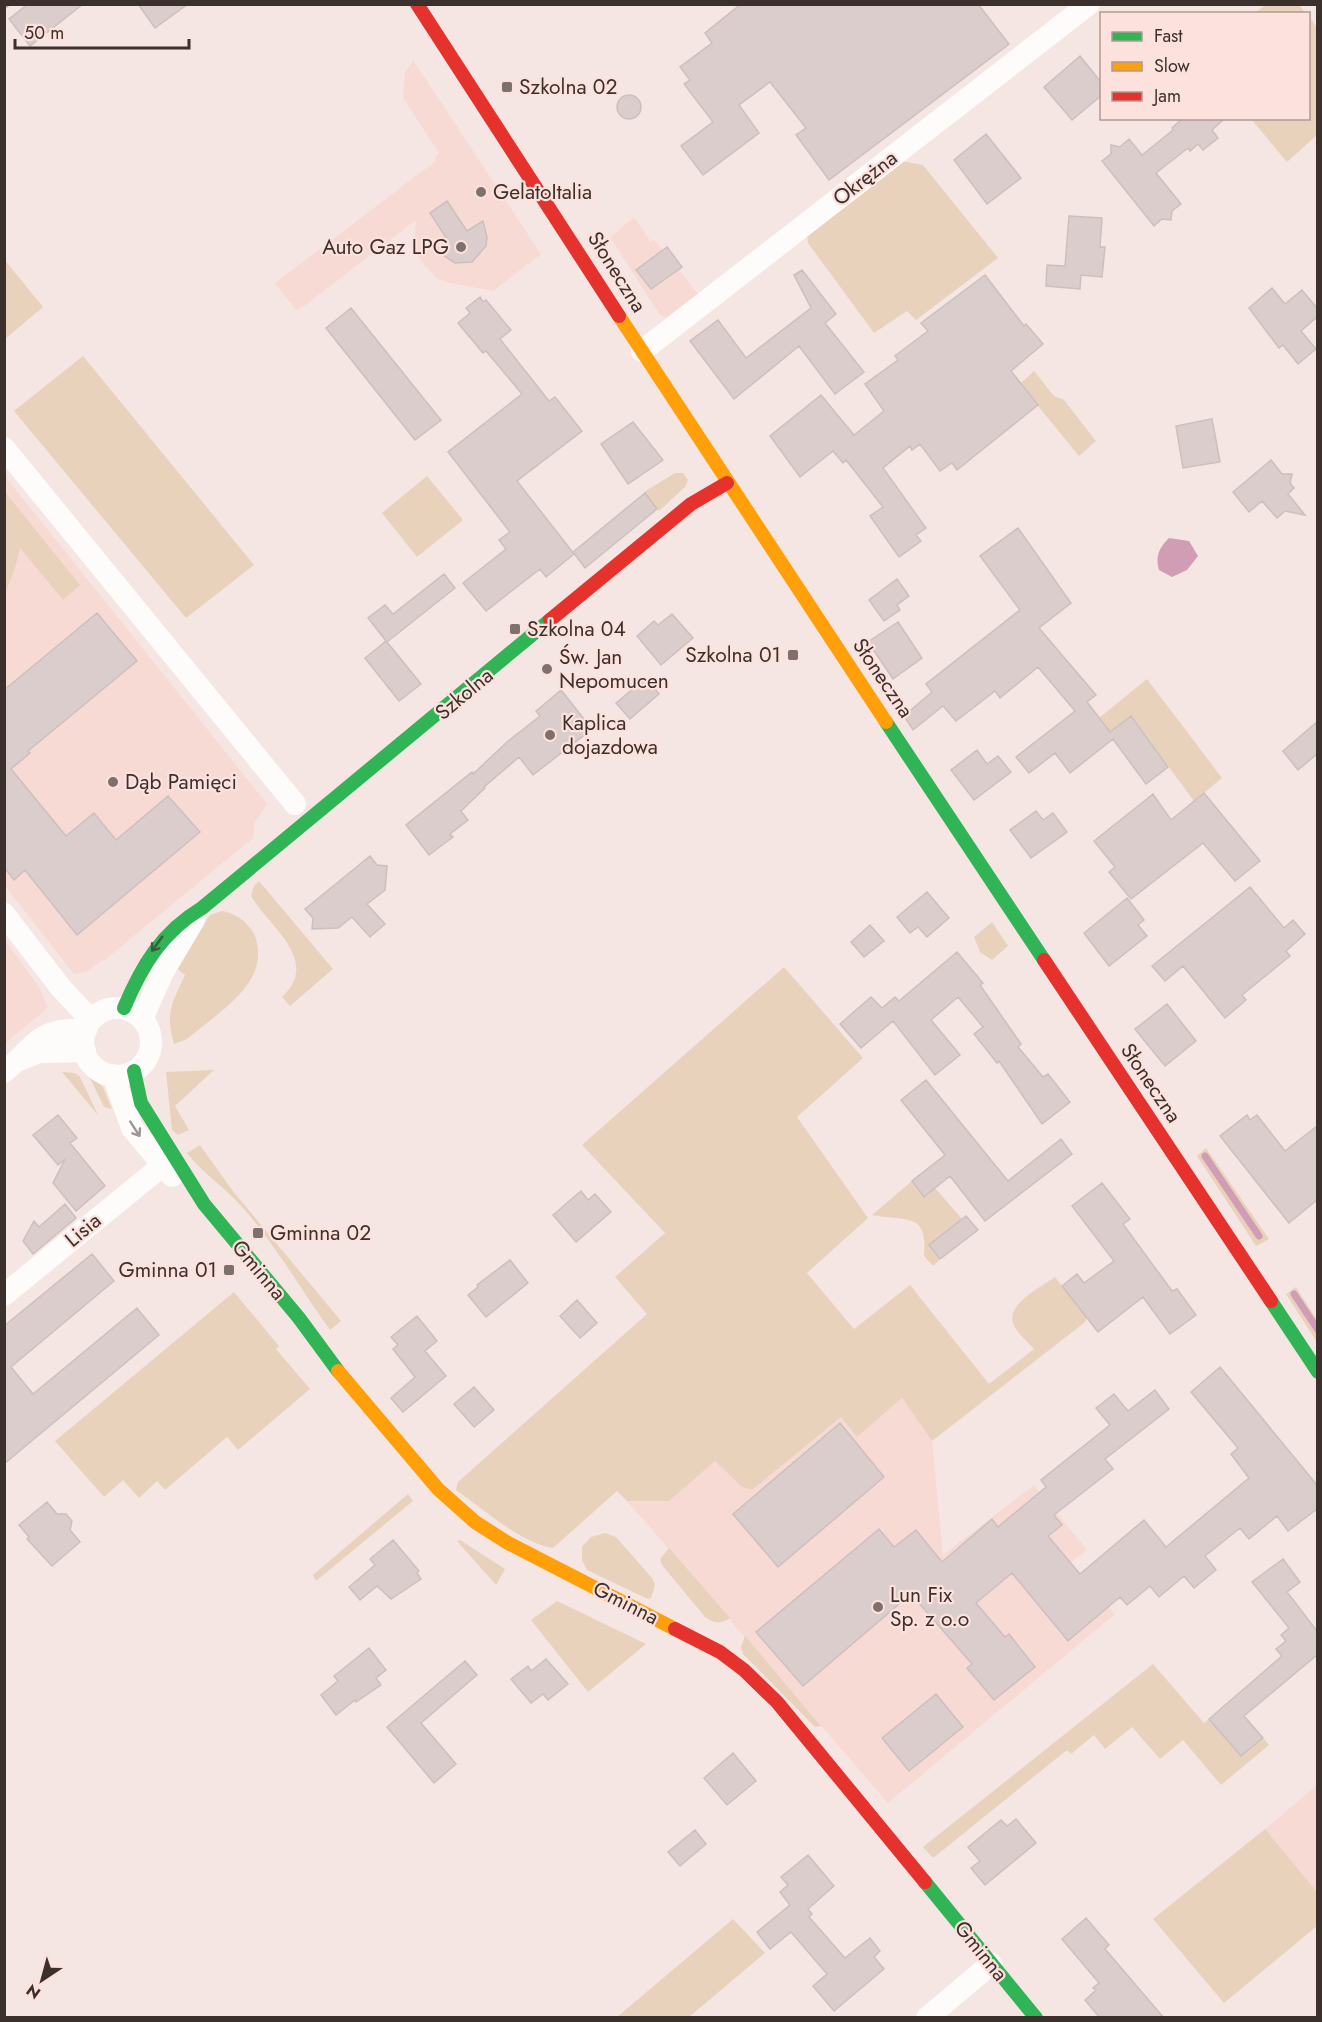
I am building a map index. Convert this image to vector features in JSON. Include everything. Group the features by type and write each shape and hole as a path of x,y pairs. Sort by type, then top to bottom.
{"street":[{"name":"Słoneczna","path":"417,4 727,483 1317,1372"},
{"name":"Okrężna","path":"642,351 1089,4"},
{"path":"4,448 295,804"},
{"name":"Szkolna","path":"133,1014 202,909 691,504 727,483"},
{"path":"4,914 61,988 87,1034 97,1069 124,1073 144,1062 151,1046 148,1028 133,1014 110,1009 87,1034 39,1052 11,1066"},
{"name":"Gminna","path":"124,1073 132,1128 162,1166 204,1204"},
{"name":"Gminna","path":"124,1073 175,1161 204,1204 299,1318 340,1373 438,1489 476,1522 508,1543 694,1638 744,1670 777,1702 1036,2018"},
{"name":"Lisia","path":"4,1295 162,1166"},
{"path":"927,2018 992,1965"}],"shaded area":[{"path":"1265,5 1299,5 1305,12 1256,12"},
{"path":"1310,18 1317,28 1317,135 1287,162 1252,120 1310,120"},
{"path":"413,60 541,254 493,291 445,282 435,277 419,258 414,243 416,220 307,304 296,310 275,283 437,160 435,157 439,153 403,98 405,73"},
{"path":"901,161 923,165 998,258 916,320 907,311 874,333 808,243 807,234"},
{"path":"634,217 651,242 654,240 699,295 669,318 660,315 610,237"},
{"path":"4,259 43,307 5,339 4,339"},
{"path":"83,356 254,565 186,618 14,411"},
{"path":"1034,371 1054,396 1064,400 1096,441 1079,456 1020,384"},
{"path":"675,473 683,473 688,480 685,487 659,511 644,492"},
{"path":"4,475 267,804 255,822 253,838 107,958 85,972 74,974 5,886"},
{"path":"427,476 463,520 417,557 382,513"},
{"path":"5,492 80,585 63,600 20,548 5,594"},
{"path":"1169,538 1189,541 1198,556 1187,570 1172,577 1159,570 1157,560 1160,549"},
{"path":"1147,679 1222,778 1194,801 1132,717 1110,732 1099,718"},
{"path":"259,881 333,969 290,1006 282,997 293,983 296,970 294,957 279,932 251,896 254,886"},
{"path":"222,911 241,919 254,934 258,951 256,967 250,981 227,1007 187,1039 174,1044 170,1023 171,1008 185,975 176,968 210,915"},
{"path":"992,922 1008,946 992,960 980,952 974,937"},
{"path":"5,940 39,987 48,1008 5,1043"},
{"path":"784,967 863,1058 797,1117 868,1218 807,1273 854,1329 910,1285 989,1384 1034,1349 1017,1331 1012,1316 1020,1302 1035,1290 1055,1277 1087,1318 1084,1323 932,1441 902,1398 857,1437 841,1417 752,1490 742,1487 715,1461 669,1501 627,1501 617,1491 553,1548 528,1540 456,1490 458,1482 647,1314 615,1277 665,1233 582,1145"},
{"path":"214,1070 175,1106 189,1130 178,1135 172,1130 166,1072"},
{"path":"62,1072 75,1073 80,1077 98,1115"},
{"path":"88,1074 103,1087 112,1109 104,1107"},
{"path":"200,1145 232,1190 341,1321 330,1330 256,1223 237,1201 187,1153"},
{"path":"1206,1148 1269,1239 1256,1246 1197,1156"},
{"path":"912,1181 924,1197 935,1188 962,1219 929,1245 940,1259 933,1266 924,1256 924,1242 919,1225 905,1219 872,1215"},
{"path":"1296,1287 1317,1320 1317,1342 1286,1294"},
{"path":"234,1292 279,1346 276,1349 310,1389 238,1450 227,1437 165,1490 157,1481 139,1498 123,1480 104,1497 55,1441"},
{"path":"902,1398 932,1441 943,1555 1034,1485 1087,1550 1070,1563 1115,1614 888,1803 627,1501 669,1501 715,1460 742,1487 752,1490 841,1416 857,1437"},
{"path":"408,1494 413,1501 316,1581 313,1575"},
{"path":"605,1533 616,1537 652,1578 655,1585 651,1598 648,1599 587,1570 582,1560 582,1547 591,1537"},
{"path":"460,1540 505,1569 496,1585 457,1541"},
{"path":"669,1548 730,1618 718,1622 705,1617 662,1565 660,1559"},
{"path":"557,1601 646,1644 588,1692 531,1620"},
{"path":"745,1636 821,1726 815,1727 743,1654 741,1647"},
{"path":"1153,1664 1204,1723 1209,1719 1241,1756 1263,1738 1269,1745 1221,1785 1183,1740 1160,1759 1132,1727 1105,1749 1094,1735 1071,1754 1067,1750 933,1858 923,1847"},
{"path":"1317,1785 1317,1892 1265,1829"},
{"path":"1265,1829 1317,1892 1317,1926 1224,2003 1153,1919"},
{"path":"733,1919 765,1953 689,2017 617,2017"}],"building":[{"path":"28,4 83,4 30,46 9,19"},
{"path":"138,4 188,4 155,28"},
{"path":"741,4 978,4 1009,44 829,180 796,135 806,128 770,82 739,105 759,133 703,175 681,146 713,122 684,84 690,80 680,67 712,43 705,33"},
{"path":"1080,56 1100,81 1100,97 1072,120 1044,87"},
{"path":"629,95 634,96 640,102 640,112 634,118 629,119 624,118 618,112 617,107 618,102 624,96"},
{"path":"1181,120 1223,120 1212,130 1218,138 1203,150 1198,144 1190,151 1188,148 1156,173 1181,204 1172,211 1171,220 1162,219 1154,226 1102,161 1111,154 1111,145 1120,147 1129,139 1142,155 1173,130 1172,128"},
{"path":"986,134 1021,178 987,204 954,160"},
{"path":"447,201 467,231 483,221 487,237 486,246 472,262 455,263 435,250 449,242 430,213"},
{"path":"1069,216 1102,218 1100,247 1105,247 1102,277 1081,275 1080,289 1046,286 1047,265 1065,266"},
{"path":"667,247 682,267 651,289 636,270"},
{"path":"802,270 836,314 825,323 864,372 835,394 799,346 734,399 690,341 718,320 746,358 811,308 794,275"},
{"path":"985,275 1024,326 1026,324 1043,344 1011,371 1038,405 957,470 952,463 940,471 920,444 912,450 910,446 883,468 926,528 916,535 921,541 899,557 870,516 883,507 846,460 843,463 833,451 800,477 770,436 821,395 854,435 884,411 865,384 898,360 895,356 928,331 921,323"},
{"path":"1272,288 1285,304 1302,290 1317,308 1317,317 1301,331 1316,349 1298,364 1283,345 1279,348 1249,308"},
{"path":"480,297 483,302 486,300 511,330 500,339 549,401 555,397 582,431 517,481 574,554 546,577 540,569 486,611 463,583 506,549 499,540 510,532 448,452 522,394 486,351 483,353 458,323 470,313 466,308"},
{"path":"351,308 441,420 415,440 326,328"},
{"path":"1212,419 1220,462 1183,468 1176,426"},
{"path":"633,422 663,460 628,484 601,444"},
{"path":"1271,460 1282,474 1292,474 1290,483 1294,488 1288,494 1305,515 1285,511 1277,518 1262,501 1249,512 1233,492"},
{"path":"645,493 657,509 585,568 573,552"},
{"path":"1018,528 1071,603 1039,628 1096,695 1087,702 1110,732 1131,716 1168,767 1146,784 1113,739 1070,773 1055,753 1029,773 1016,757 1075,711 1038,667 1000,698 995,691 956,721 943,706 913,730 904,716 932,692 926,684 1020,610 980,556"},
{"path":"444,574 455,588 387,642 421,684 399,701 365,658 386,641 368,618 385,605 393,614"},
{"path":"897,579 909,596 897,605 900,610 884,621 869,600"},
{"path":"97,613 137,661 28,751 30,753 11,769 66,836 94,813 116,840 168,796 200,832 77,935 25,870 14,880 4,867 4,690"},
{"path":"672,614 693,638 661,665 637,636 654,621 658,625"},
{"path":"898,622 922,658 893,679 868,642"},
{"path":"646,678 659,694 630,719 616,703"},
{"path":"561,690 592,729 533,775 519,757 484,787 461,811 468,820 450,834 453,837 429,855 406,825 472,772 473,774 507,742 540,716 536,711"},
{"path":"1317,722 1317,754 1298,770 1283,751"},
{"path":"977,750 987,764 998,756 1011,772 974,800 951,770"},
{"path":"1204,793 1260,861 1235,881 1203,843 1131,899 1109,872 1115,867 1094,841 1153,794 1171,820"},
{"path":"1036,811 1043,820 1053,813 1067,832 1031,858 1010,830"},
{"path":"370,856 377,865 387,866 385,890 367,904 385,924 370,937 352,917 338,928 312,929 313,918 305,909"},
{"path":"1250,887 1284,928 1293,920 1305,934 1286,951 1290,956 1242,995 1246,1000 1225,1018 1183,966 1165,981 1152,966"},
{"path":"927,892 949,918 927,937 918,927 910,933 897,917"},
{"path":"1127,898 1144,920 1138,925 1147,936 1109,966 1084,933"},
{"path":"870,925 884,941 864,957 851,942"},
{"path":"957,952 983,983 980,985 1021,1044 1018,1047 1043,1077 1048,1074 1070,1102 1042,1124 999,1061 997,1063 974,1034 983,1027 958,997 931,1020 960,1055 935,1075 893,1021 861,1048 840,1024 871,997 882,1008 895,997 899,1001"},
{"path":"1167,1004 1196,1041 1165,1066 1135,1029"},
{"path":"926,1080 1008,1181 1061,1139 1072,1154 985,1221 950,1176 924,1197 912,1181 945,1155 901,1100"},
{"path":"58,1115 77,1138 70,1143 105,1186 76,1211 53,1183 65,1159 58,1165 33,1135"},
{"path":"1247,1115 1250,1120 1257,1115 1285,1151 1317,1126 1317,1200 1289,1223 1220,1136"},
{"path":"1102,1183 1130,1219 1123,1224 1172,1291 1177,1289 1196,1315 1170,1334 1143,1297 1098,1332 1062,1286 1077,1274 1084,1283 1114,1261 1072,1206"},
{"path":"581,1191 588,1200 595,1194 611,1212 576,1242 553,1215"},
{"path":"65,1204 76,1218 33,1254 23,1241 34,1221 39,1227"},
{"path":"966,1216 978,1230 940,1259 929,1245"},
{"path":"92,1254 114,1281 11,1367 33,1394 137,1308 159,1335 4,1464 4,1326"},
{"path":"510,1260 528,1283 486,1317 468,1295 478,1287 477,1285"},
{"path":"577,1300 597,1323 580,1338 560,1316"},
{"path":"417,1316 437,1341 425,1351 446,1376 403,1412 391,1398 415,1377 393,1349 398,1345 391,1337"},
{"path":"1220,1367 1317,1485 1317,1509 1288,1531 1277,1516 1249,1539 1240,1528 1205,1556 1216,1570 1194,1588 1184,1576 1159,1597 1150,1586 1127,1605 1120,1597 1068,1641 1012,1573 976,1603 1005,1637 1009,1634 1035,1667 994,1700 967,1668 972,1664 911,1594 803,1686 756,1632 879,1529 894,1547 916,1530 942,1562 992,1519 998,1527 1046,1487 1041,1480 1110,1425 1096,1408 1114,1394 1128,1411 1155,1390 1169,1409 1105,1459 1113,1469 1054,1515 1062,1525 1048,1536 1080,1574 1144,1520 1166,1547 1249,1478 1231,1454 1238,1448 1191,1392"},
{"path":"474,1387 494,1410 474,1427 454,1404"},
{"path":"840,1423 884,1477 778,1567 733,1514"},
{"path":"47,1502 57,1514 66,1514 72,1521 70,1530 80,1542 52,1566 27,1539 29,1537 19,1525"},
{"path":"393,1540 419,1571 417,1573 421,1579 391,1599 377,1586 360,1600 349,1587 375,1565 370,1559"},
{"path":"1283,1559 1300,1582 1287,1592 1317,1631 1317,1655 1244,1716 1263,1738 1241,1756 1209,1719 1282,1656 1276,1649 1286,1641 1281,1635 1289,1628 1252,1582"},
{"path":"369,1648 386,1670 376,1678 381,1685 356,1702 355,1700 336,1715 321,1695 338,1681 334,1676"},
{"path":"546,1659 568,1684 548,1700 543,1694 531,1703 511,1679 528,1666 531,1671"},
{"path":"465,1661 477,1675 421,1723 456,1764 434,1783 387,1727"},
{"path":"936,1694 963,1727 909,1771 882,1738"},
{"path":"733,1753 756,1781 727,1805 704,1778"},
{"path":"1016,1819 1036,1843 985,1885 971,1868 980,1861 968,1847 1001,1820 1007,1826"},
{"path":"695,1830 706,1844 680,1866 668,1852"},
{"path":"808,1855 834,1886 808,1909 812,1914 809,1917 845,1958 870,1938 880,1951 874,1957 884,1969 834,2011 813,1986 827,1974 791,1932 770,1949 757,1932 790,1905 780,1892 788,1885 781,1877"},
{"path":"1086,1918 1109,1945 1105,1949 1164,2018 1100,2018 1085,2000 1096,1990 1093,1988 1099,1983 1062,1939"}],"waterway":[{"path":"1205,1156 1259,1236"},
{"path":"1294,1294 1318,1330"}],"traffic: fast":[{"path":"124,1008 146,964 175,928 550,620"},
{"path":"886,722 1044,960"},
{"path":"134,1071 141,1103 204,1204 299,1318 338,1371"},
{"path":"1271,1301 1318,1372"},
{"path":"925,1882 1036,2018"}],"traffic: slow":[{"path":"619,316 886,722"},
{"path":"338,1371 438,1489 475,1522 508,1543 675,1629"}],"traffic: jam":[{"path":"417,4 619,316"},
{"path":"550,620 691,504 727,483"},
{"path":"1044,960 1271,1301"},
{"path":"675,1629 720,1652 744,1670 777,1702 925,1882"}],"place":[{"name":"Szkolna 02","path":"507,87"},
{"name":"GelatoItalia","path":"481,192"},
{"name":"Auto Gaz LPG","path":"461,247"},
{"name":"Szkolna 04","path":"515,629"},
{"name":"Szkolna 01","path":"793,655"},
{"name":"Św. Jan Nepomucen","path":"547,669"},
{"name":"Kaplica dojazdowa","path":"550,735"},
{"name":"Dąb Pamięci","path":"113,782"},
{"name":"Gminna 02","path":"258,1233"},
{"name":"Gminna 01","path":"229,1270"},
{"name":"Lun Fix Sp. z o.o","path":"878,1607"}]}
